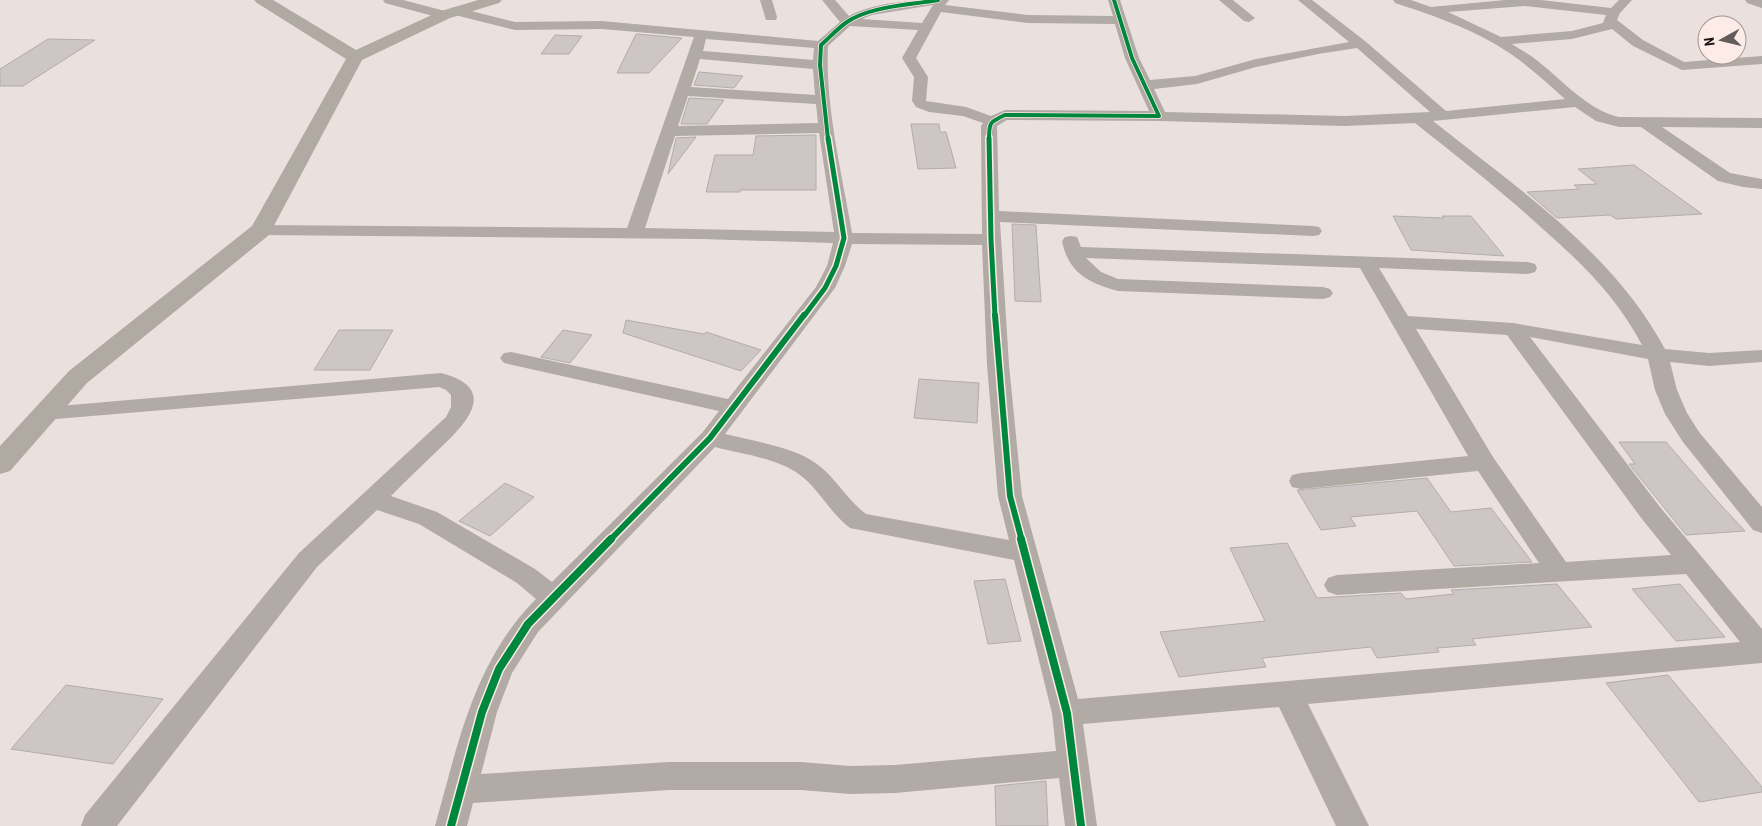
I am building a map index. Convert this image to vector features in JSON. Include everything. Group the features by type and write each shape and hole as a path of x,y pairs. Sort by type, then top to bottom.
{"main road":[{"path":"262,0 355,57"},
{"path":"0,464 78,376 261,230 355,57 449,13 494,0"}],"street":[{"path":"389,0 515,26 602,25 821,45"},
{"path":"766,0 771,17"},
{"path":"828,0 847,22 927,27"},
{"path":"1114,0 1132,58 1159,116"},
{"path":"1225,0 1249,18"},
{"path":"1304,0 1360,44 1443,116"},
{"path":"1399,0 1430,10 1499,41 1532,63 1594,114 1610,120 1646,123 1762,123"},
{"path":"1499,41 1601,29 1608,25 1612,16 1626,0"},
{"path":"1751,0 1762,4"},
{"path":"939,2 909,58 911,64 922,76 919,101 929,108 966,112 992,121"},
{"path":"459,824 462,789 482,712 499,669 528,624 710,438 825,288 836,266 844,238 826,128 820,65 821,45 847,22 869,12 939,2 1028,20 1121,20"},
{"path":"1430,10 1525,2 1612,16 1638,43 1682,66 1762,60"},
{"path":"634,233 701,35"},
{"path":"1145,85 1197,80 1256,63 1318,50 1360,44"},
{"path":"694,54 820,65"},
{"path":"681,91 824,100"},
{"path":"1080,826 1067,713 1010,496 998,365 991,240 989,126 992,121 1005,115 1022,114 1345,121 1419,118 1578,102"},
{"path":"1419,118 1518,197 1584,256 1609,282 1641,323 1657,353 1666,390 1676,414 1691,437 1762,524"},
{"path":"1646,123 1724,177 1762,184"},
{"path":"667,131 826,128"},
{"path":"991,216 1313,231"},
{"path":"1069,220 1074,252 1088,272 1097,279 1118,285 1323,293"},
{"path":"261,230 634,233 991,240"},
{"path":"1074,252 1528,268"},
{"path":"1366,262 1484,462 1559,572"},
{"path":"1402,322 1548,333 1657,353 1721,359 1762,356"},
{"path":"1513,329 1651,513 1762,650"},
{"path":"511,358 734,407"},
{"path":"44,414 441,380 454,385 462,393 462,407 455,421 308,560 97,826"},
{"path":"710,438 790,459 808,469 821,481 845,511 859,522 1024,552"},
{"path":"1301,481 1484,462"},
{"path":"372,499 428,518 526,576 554,598"},
{"path":"1337,585 1693,564"},
{"path":"1067,713 1762,650"},
{"path":"1288,694 1353,826"},
{"path":"462,789 669,776 801,776 850,780 895,779 1072,763"}],"building":[{"path":"636,34 682,38 649,73 617,73"},
{"path":"555,35 582,36 569,54 541,54"},
{"path":"48,39 95,40 23,86 0,86 0,69"},
{"path":"699,72 743,76 734,88 694,85"},
{"path":"689,98 724,100 707,124 681,124"},
{"path":"911,124 939,124 940,132 946,132 956,168 918,169"},
{"path":"816,135 816,190 706,192 715,155 753,155 756,136"},
{"path":"696,137 668,174 676,138"},
{"path":"1634,165 1702,214 1616,219 1610,215 1557,218 1527,192 1579,189 1574,185 1597,184 1578,169"},
{"path":"1393,216 1444,218 1442,216 1471,216 1504,256 1411,250"},
{"path":"1012,224 1036,225 1041,302 1015,301"},
{"path":"626,320 704,334 706,332 761,350 741,371 623,333"},
{"path":"339,330 393,330 370,370 314,370"},
{"path":"563,330 592,335 570,363 541,357"},
{"path":"919,379 979,383 977,423 914,418"},
{"path":"1619,442 1666,442 1745,531 1686,535 1629,464 1635,464"},
{"path":"1427,478 1451,512 1491,508 1532,562 1454,566 1417,511 1350,517 1356,526 1321,530 1297,490"},
{"path":"505,483 534,497 490,536 459,521"},
{"path":"1287,543 1317,598 1401,593 1406,599 1454,594 1451,590 1557,584 1592,627 1472,639 1476,645 1437,648 1439,652 1377,658 1371,647 1262,658 1266,667 1179,677 1160,632 1265,621 1230,548"},
{"path":"1005,579 1021,641 988,644 974,581"},
{"path":"1680,584 1725,637 1676,641 1632,589"},
{"path":"1668,675 1762,787 1762,792 1699,802 1606,683"},
{"path":"66,685 163,699 113,764 11,749"},
{"path":"1046,781 1048,826 996,826 995,786"}],"cycle path":[{"path":"451,826 482,712 499,669 528,624 710,438 825,288 836,266 844,238 826,128 820,65 821,45 847,22 858,16 869,12 938,0"},
{"path":"1081,826 1067,713 1010,496 998,365 991,240 989,126 992,121 1005,115 1159,116 1132,58 1114,0"}]}
